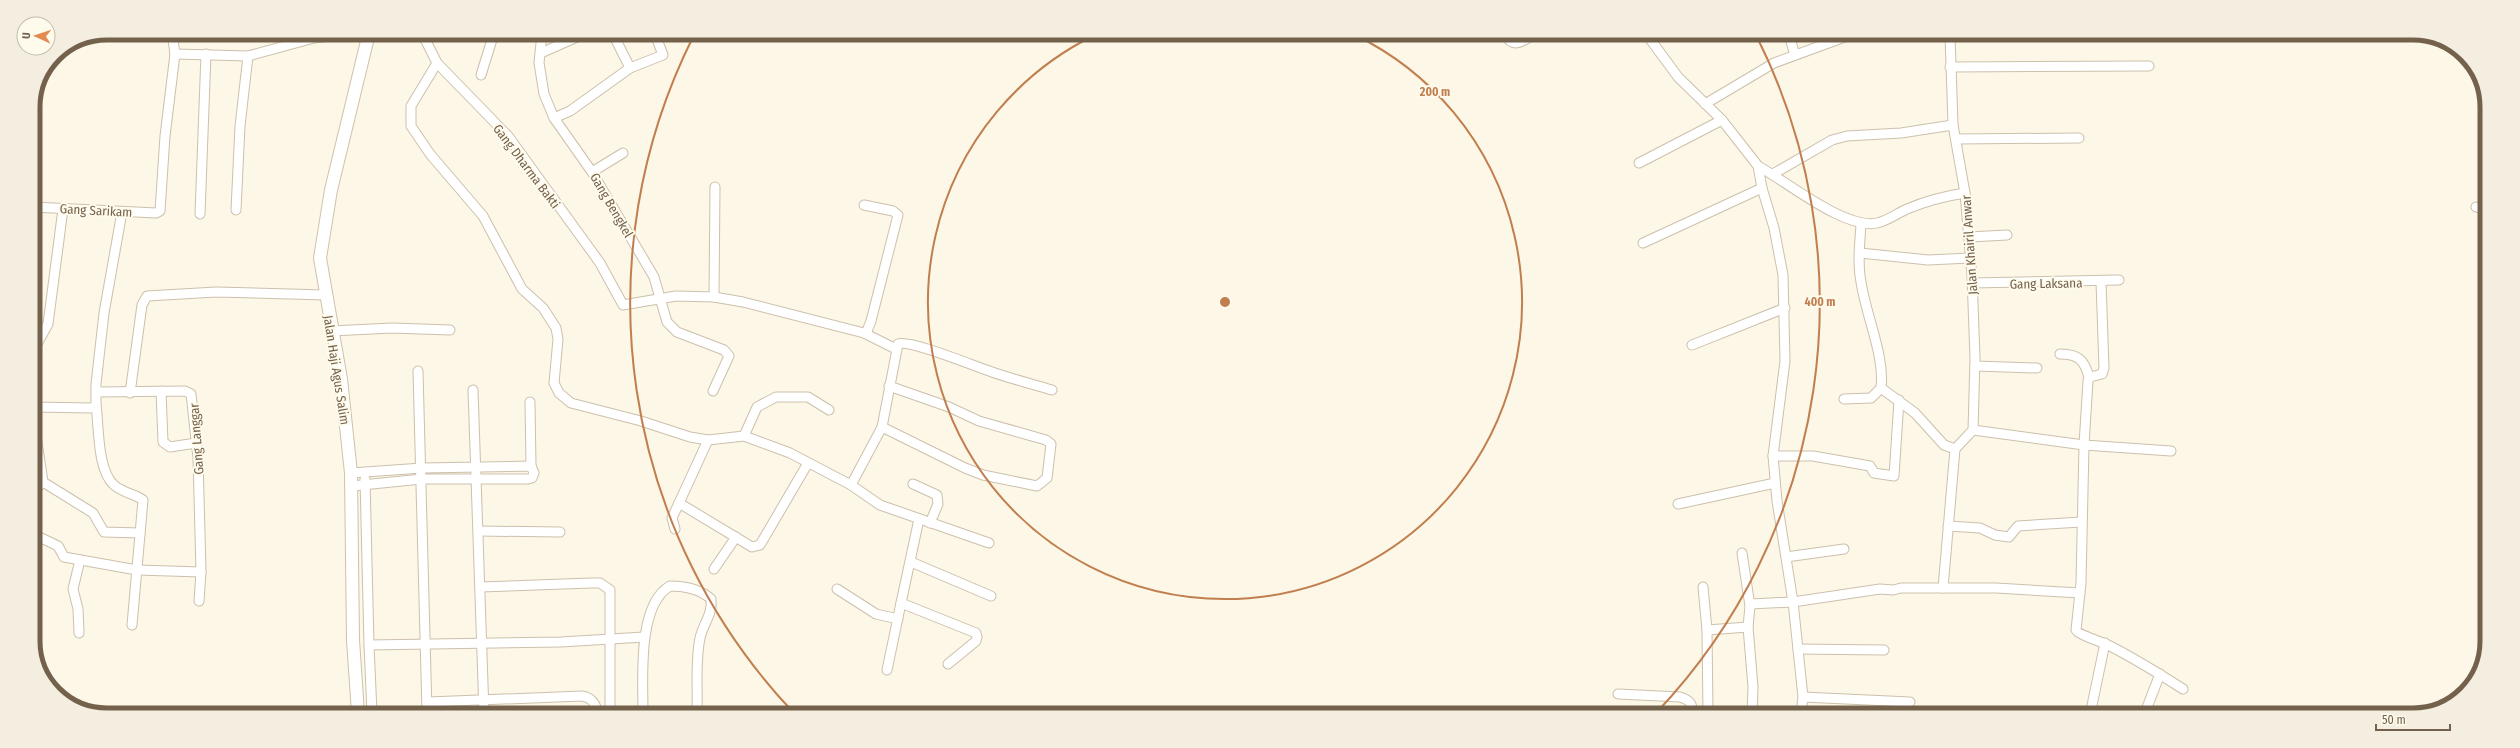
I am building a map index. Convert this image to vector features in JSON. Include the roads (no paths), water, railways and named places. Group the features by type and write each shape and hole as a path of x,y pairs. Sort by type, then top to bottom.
{"street":[{"path":"173,40 175,54 248,56 307,40"},
{"name":"Jalan Haji Agus Salim","path":"358,708 353,633 351,473 341,378 325,295 320,247 331,190 367,40"},
{"name":"Gang Dharma Bakti","path":"426,40 437,63 508,136 600,263 623,305 662,297"},
{"path":"481,75 492,40"},
{"name":"Gang Bengkel","path":"542,40 541,83 554,118 592,172 654,277 662,297 667,322 677,332 727,353 728,360 713,391"},
{"path":"541,53 570,40"},
{"path":"617,40 630,68"},
{"path":"554,118 570,112 630,68 663,55 658,40"},
{"path":"1507,40 1508,42 1514,44 1525,40"},
{"path":"1650,40 1678,77 1722,120 1758,166 1773,174 1804,197 1861,224 1878,223 1919,204 1946,196 1966,193"},
{"path":"1790,40 1795,55"},
{"path":"1704,104 1744,79 1774,63 1836,40"},
{"name":"Jalan Khairil Anwar","path":"1950,40 1953,125 1966,193 1972,283 1975,366 1973,430"},
{"name":"Gang Sarikam","path":"40,207 122,212 158,212 161,206 165,136 175,54"},
{"path":"200,214 206,54"},
{"path":"236,210 240,126 248,56"},
{"path":"437,63 411,106 411,126 430,154 488,224 522,289 542,308 554,323 558,339 554,383 559,393 571,402 708,440 744,436 808,463 851,485 880,505 990,543"},
{"path":"1950,67 2149,66"},
{"path":"1639,163 1722,120"},
{"path":"1773,174 1832,140 1847,136 1901,132 1953,125"},
{"path":"1956,139 2079,138"},
{"path":"592,172 623,153"},
{"path":"1758,166 1762,188 1774,228 1783,275 1785,308 1784,375 1773,456 1775,483 1793,602 1803,697 1802,708"},
{"path":"714,187 714,297"},
{"path":"1643,243 1762,188"},
{"path":"864,205 893,211 898,216 871,321 867,331 864,333"},
{"path":"2476,207 2480,208"},
{"path":"40,338 48,324 63,209"},
{"path":"122,212 104,313 96,404 101,453 107,478 129,495 143,499 132,625"},
{"path":"1844,399 1871,398 1881,388 1883,373 1861,284 1861,224"},
{"path":"1969,237 2007,236"},
{"path":"1860,253 1928,260 1970,258"},
{"name":"Gang Laksana","path":"1972,283 2119,280"},
{"path":"2088,378 2102,374 2104,368 2102,281"},
{"path":"130,393 142,305 147,296 216,292 325,295"},
{"path":"662,297 714,297 743,302 864,333 896,349"},
{"path":"1692,345 1785,308"},
{"path":"331,331 392,328 450,330"},
{"path":"851,485 882,427 898,344 906,343 1052,390"},
{"path":"2060,354 2078,356 2085,363 2088,378 2084,445 2080,593 2077,633 2105,643 2142,662 2183,690"},
{"path":"1975,366 2037,368"},
{"path":"418,371 422,468 427,708"},
{"path":"882,427 983,475 1037,486 1047,478 1052,444 1046,440 979,421 949,407 889,386"},
{"path":"1881,388 1915,413 1944,445 1955,449"},
{"path":"473,390 483,643 484,708"},
{"path":"161,391 163,442 170,447 196,443"},
{"name":"Gang Langgar","path":"96,392 130,393 185,391 192,394 196,443 202,572 199,601"},
{"path":"744,436 758,407 776,397 808,397 830,410"},
{"path":"1773,456 1813,456 1834,459 1870,466 1874,473 1894,476 1899,400"},
{"path":"352,486 422,479 532,478 534,473 531,466 530,402"},
{"path":"40,407 91,408 96,404"},
{"path":"1943,588 1955,449 1973,430 2084,445 2172,451"},
{"path":"675,529 672,518 708,440"},
{"path":"40,462 43,482 93,513 104,532 140,533"},
{"path":"679,502 752,547 760,545 808,463"},
{"path":"351,473 422,468 531,466"},
{"path":"365,472 372,708"},
{"path":"40,485 43,482"},
{"path":"1678,504 1775,483"},
{"path":"913,484 937,495 938,504 930,523"},
{"path":"887,670 919,519"},
{"path":"1948,526 1980,528 1995,535 2009,537 2018,526 2082,522"},
{"path":"479,531 560,532"},
{"path":"40,537 58,546 64,557 137,570 202,572"},
{"path":"714,569 736,537"},
{"path":"1786,557 1844,549"},
{"path":"1742,553 1750,604 1748,627 1753,687 1752,708"},
{"path":"79,633 78,609 73,589 80,560"},
{"path":"911,562 991,596"},
{"path":"480,587 591,583 605,586 610,590 610,708"},
{"path":"643,708 644,637 658,596 670,586 682,586 705,593 711,599 710,613 700,636 698,650 697,708"},
{"path":"1703,587 1707,630 1708,708"},
{"path":"1750,604 1793,602 1880,589 2010,588 2080,593"},
{"path":"837,589 876,614 898,618"},
{"path":"901,603 976,633 976,641 948,664"},
{"path":"1707,630 1748,627"},
{"path":"369,645 426,645 644,637"},
{"path":"2091,708 2105,643"},
{"path":"1798,649 1884,650"},
{"path":"2147,708 2160,674"},
{"path":"1618,694 1680,697 1688,699 1691,708"},
{"path":"428,702 484,700 506,701 582,696 589,697 595,703 596,708"},
{"path":"1803,697 1910,702"}]}
